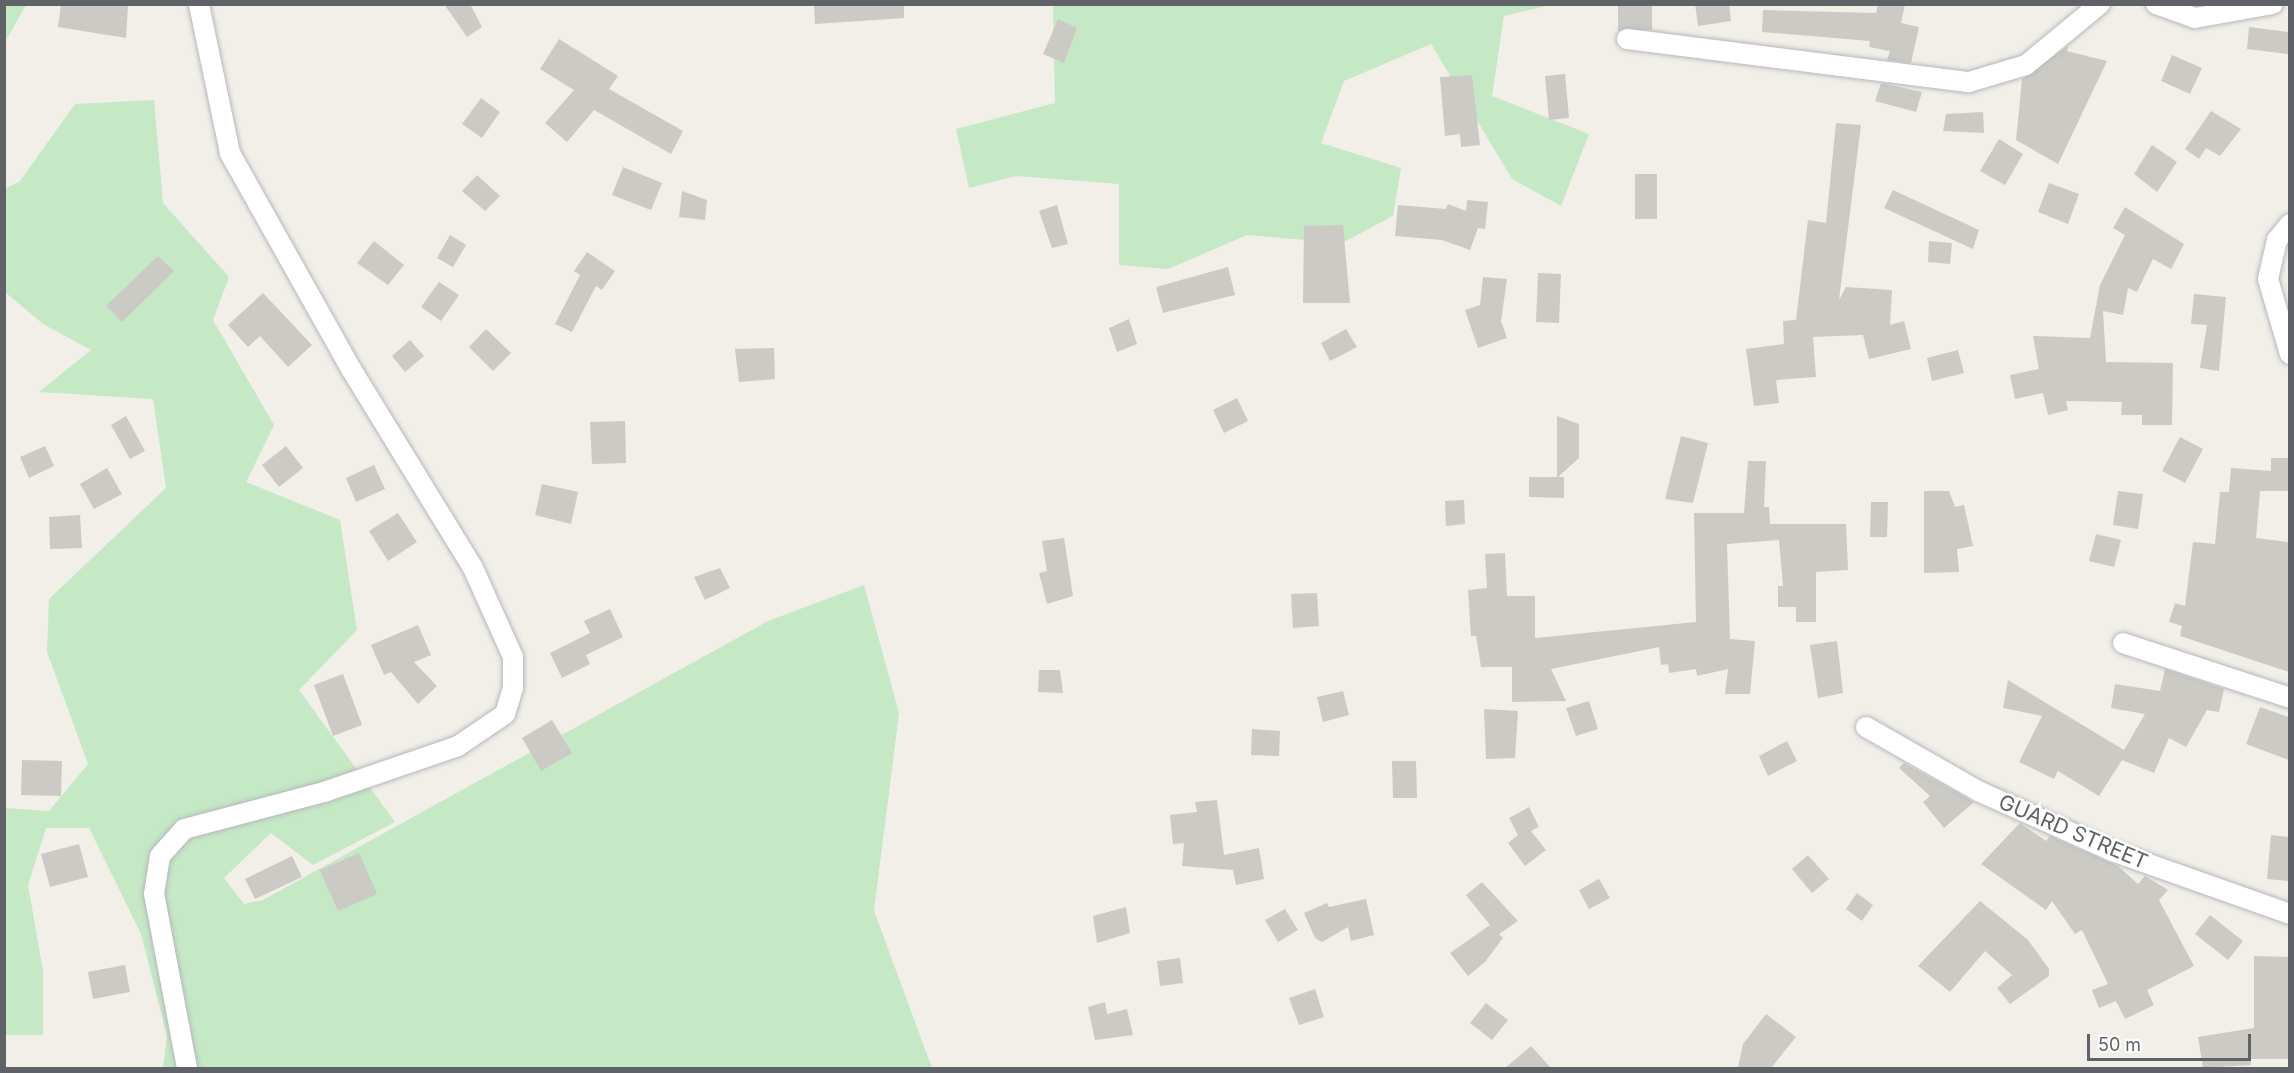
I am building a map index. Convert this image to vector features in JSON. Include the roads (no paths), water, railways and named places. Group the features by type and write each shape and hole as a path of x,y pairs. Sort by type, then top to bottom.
{"street":[{"path":"187,1068 154,894 159,856 184,829 324,792 458,746 505,714 513,687 513,657 473,567 351,369 230,153 199,4"},
{"path":"1627,39 1969,82 2026,65 2100,4"},
{"path":"2156,4 2195,18 2272,4"},
{"path":"2289,224 2277,240 2268,279 2289,354"},
{"path":"2123,643 2289,698"},
{"name":"GUARD STREET","path":"1866,727 1978,790 2112,851 2289,914"}]}
